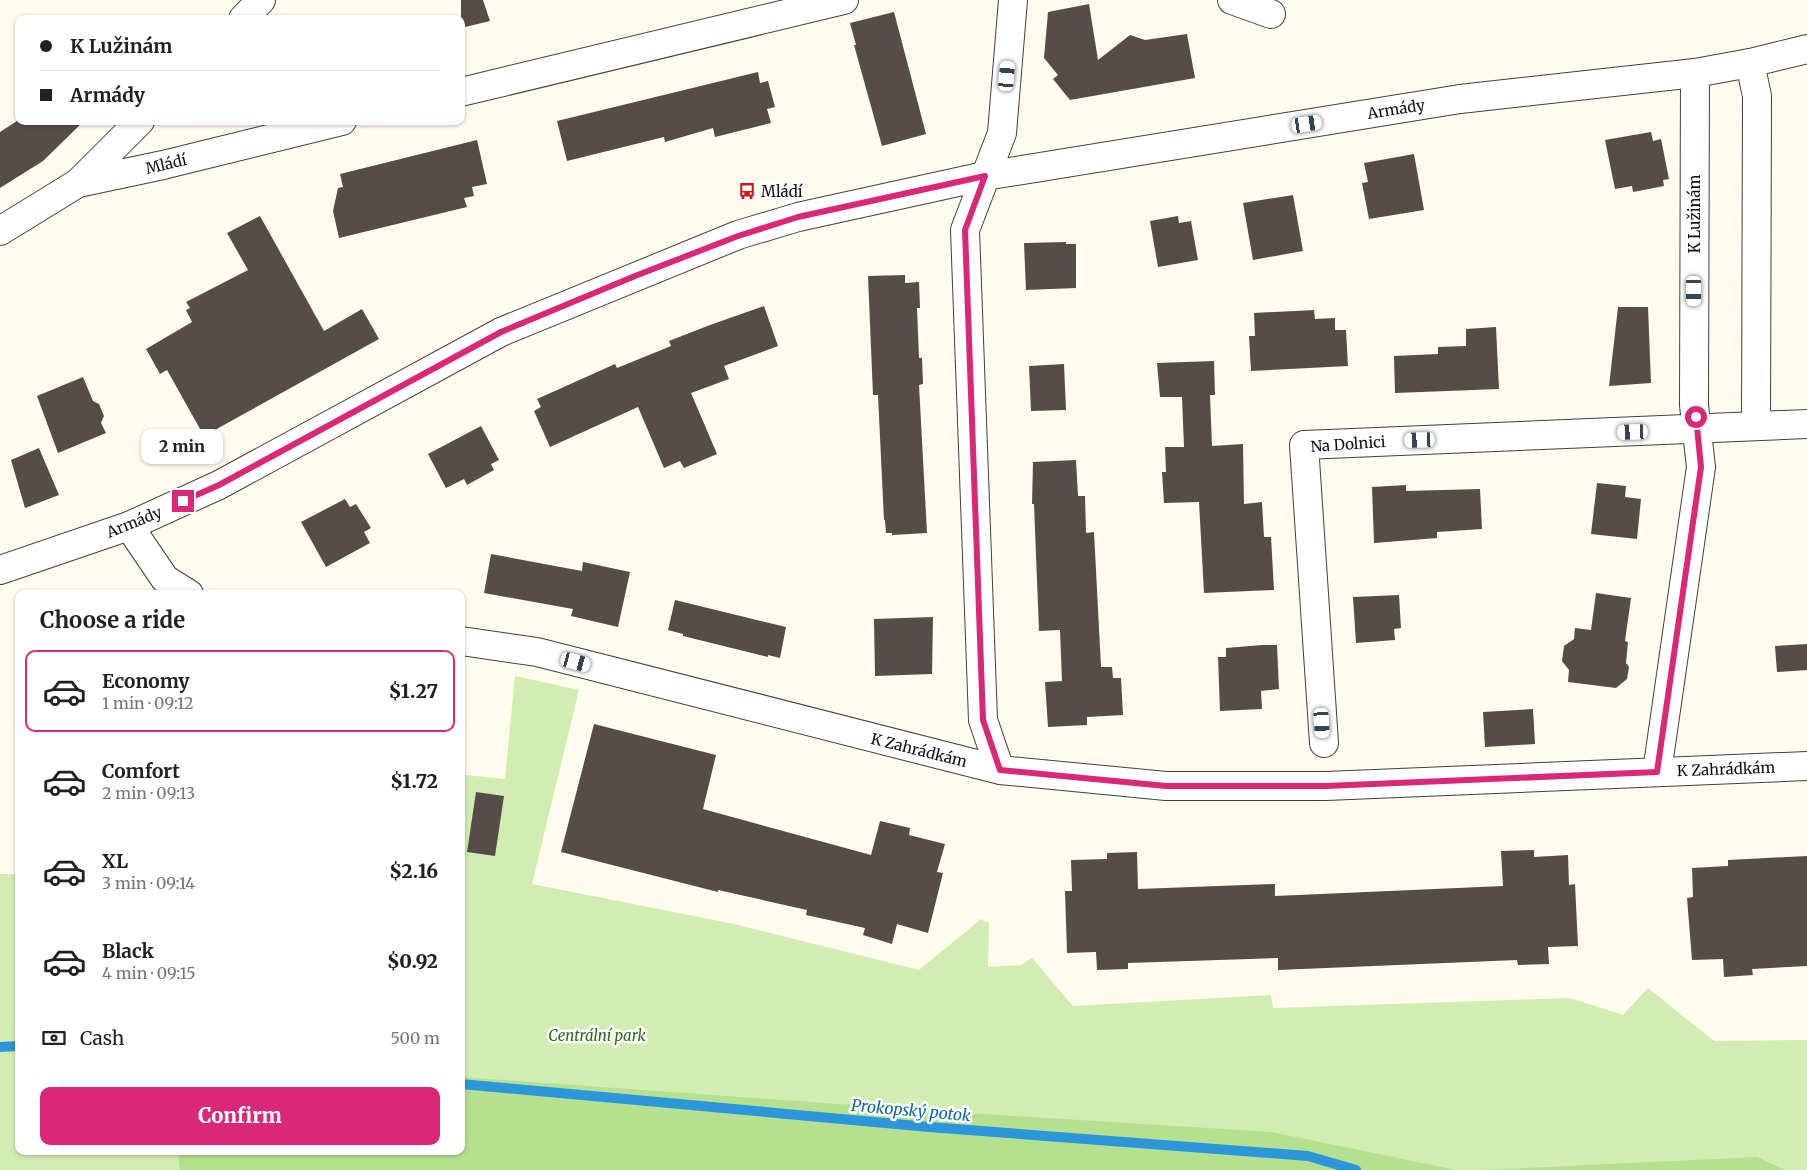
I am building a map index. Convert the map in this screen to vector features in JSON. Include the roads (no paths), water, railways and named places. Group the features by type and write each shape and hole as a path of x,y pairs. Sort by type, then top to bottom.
{"street":[{"path":"248,15 261,0"},
{"path":"465,91 844,0"},
{"path":"1000,770 983,720 965,230 1002,133 1013,0"},
{"path":"1232,0 1271,14"},
{"name":"Armády","path":"0,570 129,526 219,485 501,332 635,276 738,236 798,217 985,176 1460,99 1695,73 1750,63 1807,49"},
{"path":"1750,63 1757,96 1756,426"},
{"name":"K Lužinám","path":"1657,772 1701,467 1694,405 1695,73"},
{"path":"78,183 136,125"},
{"name":"Mládí","path":"0,231 78,183 163,165 326,125"},
{"name":"Na Dolnici","path":"1324,743 1304,444 1698,430 1807,424"},
{"path":"129,526 165,578 183,590"},
{"name":"K Zahrádkám","path":"465,642 537,652 1000,770 1166,786 1326,786 1807,766"}],"waterway":[{"name":"Prokopský potok","path":"0,1047 15,1046"},
{"name":"Prokopský potok","path":"465,1084 929,1127 1308,1156 1356,1170"}],"place":[{"name":"Mládí","path":"747,191"}],"park label":[{"name":"Centrální park","path":"597,1035"}]}
